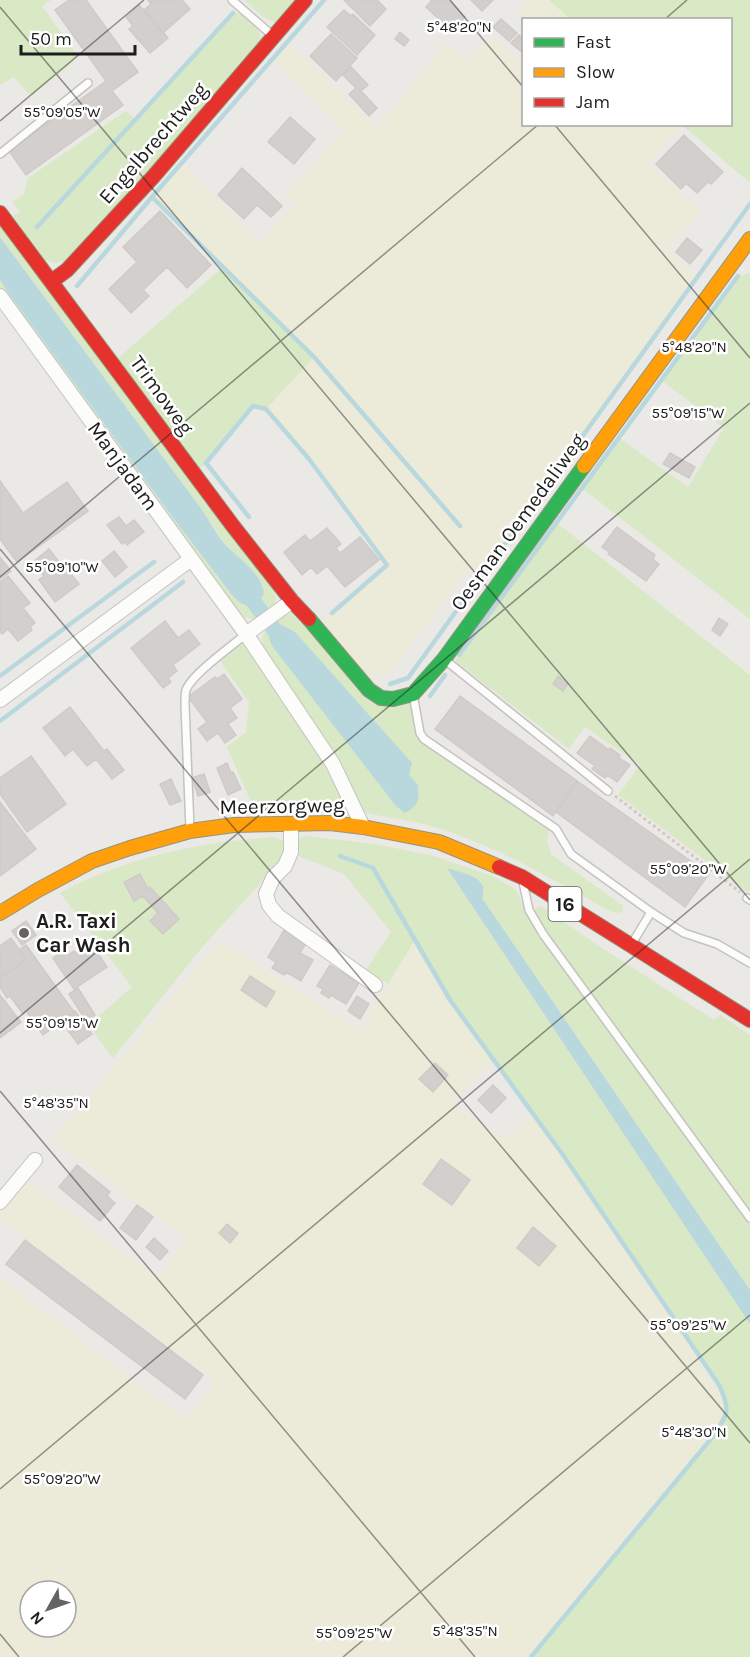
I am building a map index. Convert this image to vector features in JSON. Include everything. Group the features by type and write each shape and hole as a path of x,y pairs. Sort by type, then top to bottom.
{"street":[{"name":"Engelbrechtweg","path":"52,281 67,270 153,177 305,0"},
{"name":"Trimoweg","path":"0,213 288,604"},
{"name":"Oesman Oemedaliweg","path":"413,694 444,659 750,239"},
{"name":"Manjadam","path":"0,296 191,559 250,632 333,764 363,827"},
{"path":"0,700 191,559"},
{"path":"250,632 288,604 317,628 369,690 381,698 393,699 413,694"},
{"name":"Meerzorgweg","path":"0,913 92,861 190,831 234,825 330,823 363,827 439,842 522,877 750,1020"},
{"path":"291,825 291,852 285,866 273,878 266,894 269,905 278,916 375,986"},
{"path":"0,1202 35,1160"}],"lane":[{"path":"232,0 273,36"},
{"path":"0,154 88,83"},
{"path":"190,831 186,692 197,675 250,632"},
{"path":"444,659 608,792"},
{"path":"413,694 420,733 424,739 556,830 571,854 651,912 684,933 717,944 750,963"},
{"path":"522,877 529,910 543,934 750,1218"},
{"path":"631,944 651,912"}],"path":[{"path":"608,792 749,899"}],"green space":[{"path":"0,0 51,0 42,6 77,55 75,60 33,95 27,92 14,77 0,85"},
{"path":"244,0 297,0 277,24 263,17"},
{"path":"528,0 549,0 569,18 522,18 522,20 516,13"},
{"path":"549,0 750,0 750,183 683,126 732,126 732,18 569,18"},
{"path":"233,13 243,14 253,22 261,42 156,165 64,261 55,263 45,260 13,216 20,211 12,202 24,194 28,178 126,111 136,120"},
{"path":"492,35 522,64 522,126 682,126 648,163 701,211 667,249 697,277 482,575 472,566 388,673 365,679 320,623 387,565 309,459 266,409 314,357 152,197 182,163 260,242 295,205 285,196 344,130 272,59 287,41 377,128 446,43 467,62"},
{"path":"0,222 272,586 276,599 275,607 253,619 238,613 0,291 0,280 232,595 263,586 223,541 0,237"},
{"path":"223,267 314,357 266,409 253,406 206,463 199,468 117,359"},
{"path":"749,273 750,619 582,488 619,438 688,487 724,428 661,380 738,276"},
{"path":"557,523 750,675 750,889 748,893 618,795 640,765 585,727 569,749 455,661"},
{"path":"291,613 356,681 409,703 420,739 540,821 549,830 547,840 551,854 623,906 623,912 616,913 607,910 525,864 482,844 420,823 366,813 358,804 342,768 324,738 264,650 263,637 268,626"},
{"path":"240,641 249,647 316,750 341,798 342,809 254,809 227,747 246,732 249,702 219,659"},
{"path":"305,836 375,844 434,856 495,877 516,890 541,936 750,1224 750,1290 482,898 485,891 448,869 750,1324 750,1657 531,1657 714,1435 725,1416 725,1400 719,1385 563,1155 450,1001 415,940 388,984 366,970 391,932 344,874 294,854 297,840"},
{"path":"274,837 284,841 287,845 281,861 204,945 113,1058 88,1025 132,987 60,893 112,869 164,853 218,843"},
{"path":"541,906 714,1020 720,1015 750,1035 750,1212 544,929 535,912 536,908"},
{"path":"414,939 450,1001 495,1062 451,1102 487,1130 506,1138 534,1115 719,1385 727,1401 726,1416 714,1435 531,1657 0,1657 0,1278 187,1420 216,1381 0,1219 0,1205 23,1177 158,1279 188,1238 52,1141 219,941 360,1030"}],"water":[{"path":"0,237 200,507 221,539 259,579 264,594 256,603 244,605 232,595 10,295 0,280"},
{"path":"278,623 295,632 412,763 409,775 418,785 418,795 416,805 410,810 405,813 396,806 272,646 269,630"},
{"path":"447,868 474,877 482,885 484,891 482,898 750,1290 750,1324"}],"building":[{"path":"69,0 86,0 138,72 112,91 123,105 26,175 9,151 106,81 55,10"},
{"path":"148,0 182,0 190,9 163,33 144,10 151,4"},
{"path":"344,0 377,0 386,9 370,26"},
{"path":"432,0 449,0 465,17 451,31 426,7"},
{"path":"471,0 493,0 482,11"},
{"path":"139,5 168,38 150,53 129,29 133,26 126,17"},
{"path":"344,10 351,16 353,14 375,35 357,55 327,27"},
{"path":"501,19 517,33 509,41 493,27"},
{"path":"400,32 409,40 404,46 395,39"},
{"path":"331,34 357,58 336,81 310,56"},
{"path":"519,35 522,37 522,52 511,43"},
{"path":"351,67 368,85 361,91 377,108 369,116 349,94 356,88 343,75"},
{"path":"290,117 315,139 294,164 268,142"},
{"path":"684,135 723,172 697,193 686,183 681,189 656,164"},
{"path":"242,168 282,206 271,217 257,205 244,219 218,195"},
{"path":"160,211 211,265 187,288 167,267 143,290 149,296 131,313 109,289 137,262 123,247"},
{"path":"687,238 702,250 690,264 676,252"},
{"path":"670,453 695,467 689,478 663,464"},
{"path":"0,481 23,513 67,482 88,511 17,562 0,539"},
{"path":"119,517 126,526 134,520 144,532 127,545 125,542 122,544 107,525"},
{"path":"617,527 655,555 653,559 659,564 646,581 608,554 610,552 602,547"},
{"path":"327,528 341,544 336,548 340,553 360,537 379,560 345,587 327,566 317,574 311,567 302,575 284,552 305,535 310,541"},
{"path":"49,549 79,584 55,602 39,580 44,576 33,562"},
{"path":"114,551 127,567 115,577 102,561"},
{"path":"0,557 11,571 0,579"},
{"path":"8,576 30,603 23,608 35,623 30,627 32,630 18,641 8,629 2,634 0,631 0,582"},
{"path":"719,618 728,624 720,636 712,630"},
{"path":"165,621 178,638 189,630 200,644 173,665 177,671 168,678 171,682 163,688 131,648"},
{"path":"224,674 242,699 230,708 237,718 228,724 236,735 225,743 218,733 207,741 198,729 207,722 188,697 215,677 217,679"},
{"path":"558,676 568,684 563,691 553,684"},
{"path":"460,696 577,781 553,816 435,729"},
{"path":"70,707 104,751 107,749 124,770 112,779 96,759 87,766 73,749 65,756 43,728"},
{"path":"590,736 620,755 619,758 630,765 617,782 607,775 605,778 592,769 595,766 577,753"},
{"path":"31,756 66,804 27,832 0,794 0,778"},
{"path":"227,763 241,789 228,795 217,768"},
{"path":"204,774 210,792 198,796 192,778"},
{"path":"171,779 181,801 170,805 160,784"},
{"path":"577,781 709,874 685,907 556,812"},
{"path":"0,802 36,849 0,876"},
{"path":"140,874 148,889 150,887 179,919 163,934 150,921 158,913 143,896 134,901 124,882"},
{"name":"A.R. Taxi Car Wash","path":"26,921 36,935 22,945 12,931"},
{"path":"286,927 308,940 300,953 313,960 301,981 286,972 284,975 272,968 276,962 268,957"},
{"path":"11,938 26,959 0,978 0,946"},
{"path":"89,940 107,967 74,989 53,958 65,950 68,955 74,951 77,954 79,952 77,948"},
{"path":"26,945 74,1012 43,1035 26,1011 23,1014 10,996 7,998 0,987 0,978 26,959 19,950"},
{"path":"330,965 359,983 346,1004 331,995 329,998 321,993 323,989 317,986"},
{"path":"250,976 275,992 266,1007 241,990"},
{"path":"78,988 95,1015 86,1021 69,994"},
{"path":"0,995 21,1022 0,1038"},
{"path":"357,996 369,1004 360,1019 348,1011"},
{"path":"75,1011 92,1034 78,1044 67,1029 73,1024 67,1017"},
{"path":"435,1063 448,1075 433,1092 419,1079"},
{"path":"493,1085 506,1098 491,1113 478,1100"},
{"path":"441,1159 470,1180 452,1205 423,1184"},
{"path":"77,1165 110,1192 107,1196 115,1203 100,1221 59,1187"},
{"path":"137,1205 153,1217 136,1240 120,1228"},
{"path":"227,1224 238,1233 230,1243 219,1233"},
{"path":"533,1227 556,1246 539,1266 517,1248"},
{"path":"154,1238 168,1251 160,1260 146,1247"},
{"path":"25,1240 203,1375 185,1399 6,1264"}],"waterway":[{"path":"77,286 324,0"},
{"path":"37,227 233,13"},
{"path":"152,197 314,357 460,526"},
{"path":"390,684 408,678 750,204"},
{"path":"459,655 738,276"},
{"path":"249,517 206,463 253,406 266,409 309,459 387,565 332,613"},
{"path":"0,676 154,562"},
{"path":"0,721 183,582"},
{"path":"242,586 285,644"},
{"path":"430,696 445,675"},
{"path":"340,856 373,868 450,1000 563,1155 719,1385 725,1400 725,1416 714,1435 531,1657"}],"traffic: fast":[{"path":"309,619 369,690 381,698 393,699 413,694 444,659 584,466"}],"traffic: slow":[{"path":"584,466 750,239"},
{"path":"0,913 92,861 190,831 234,825 330,823 363,827 439,842 499,867"}],"traffic: jam":[{"path":"52,281 67,270 153,177 305,0"},
{"path":"0,213 233,526 309,619"},
{"path":"499,867 522,877 750,1020"}],"place":[{"name":"A.R. Taxi Car Wash","path":"24,933"}]}
